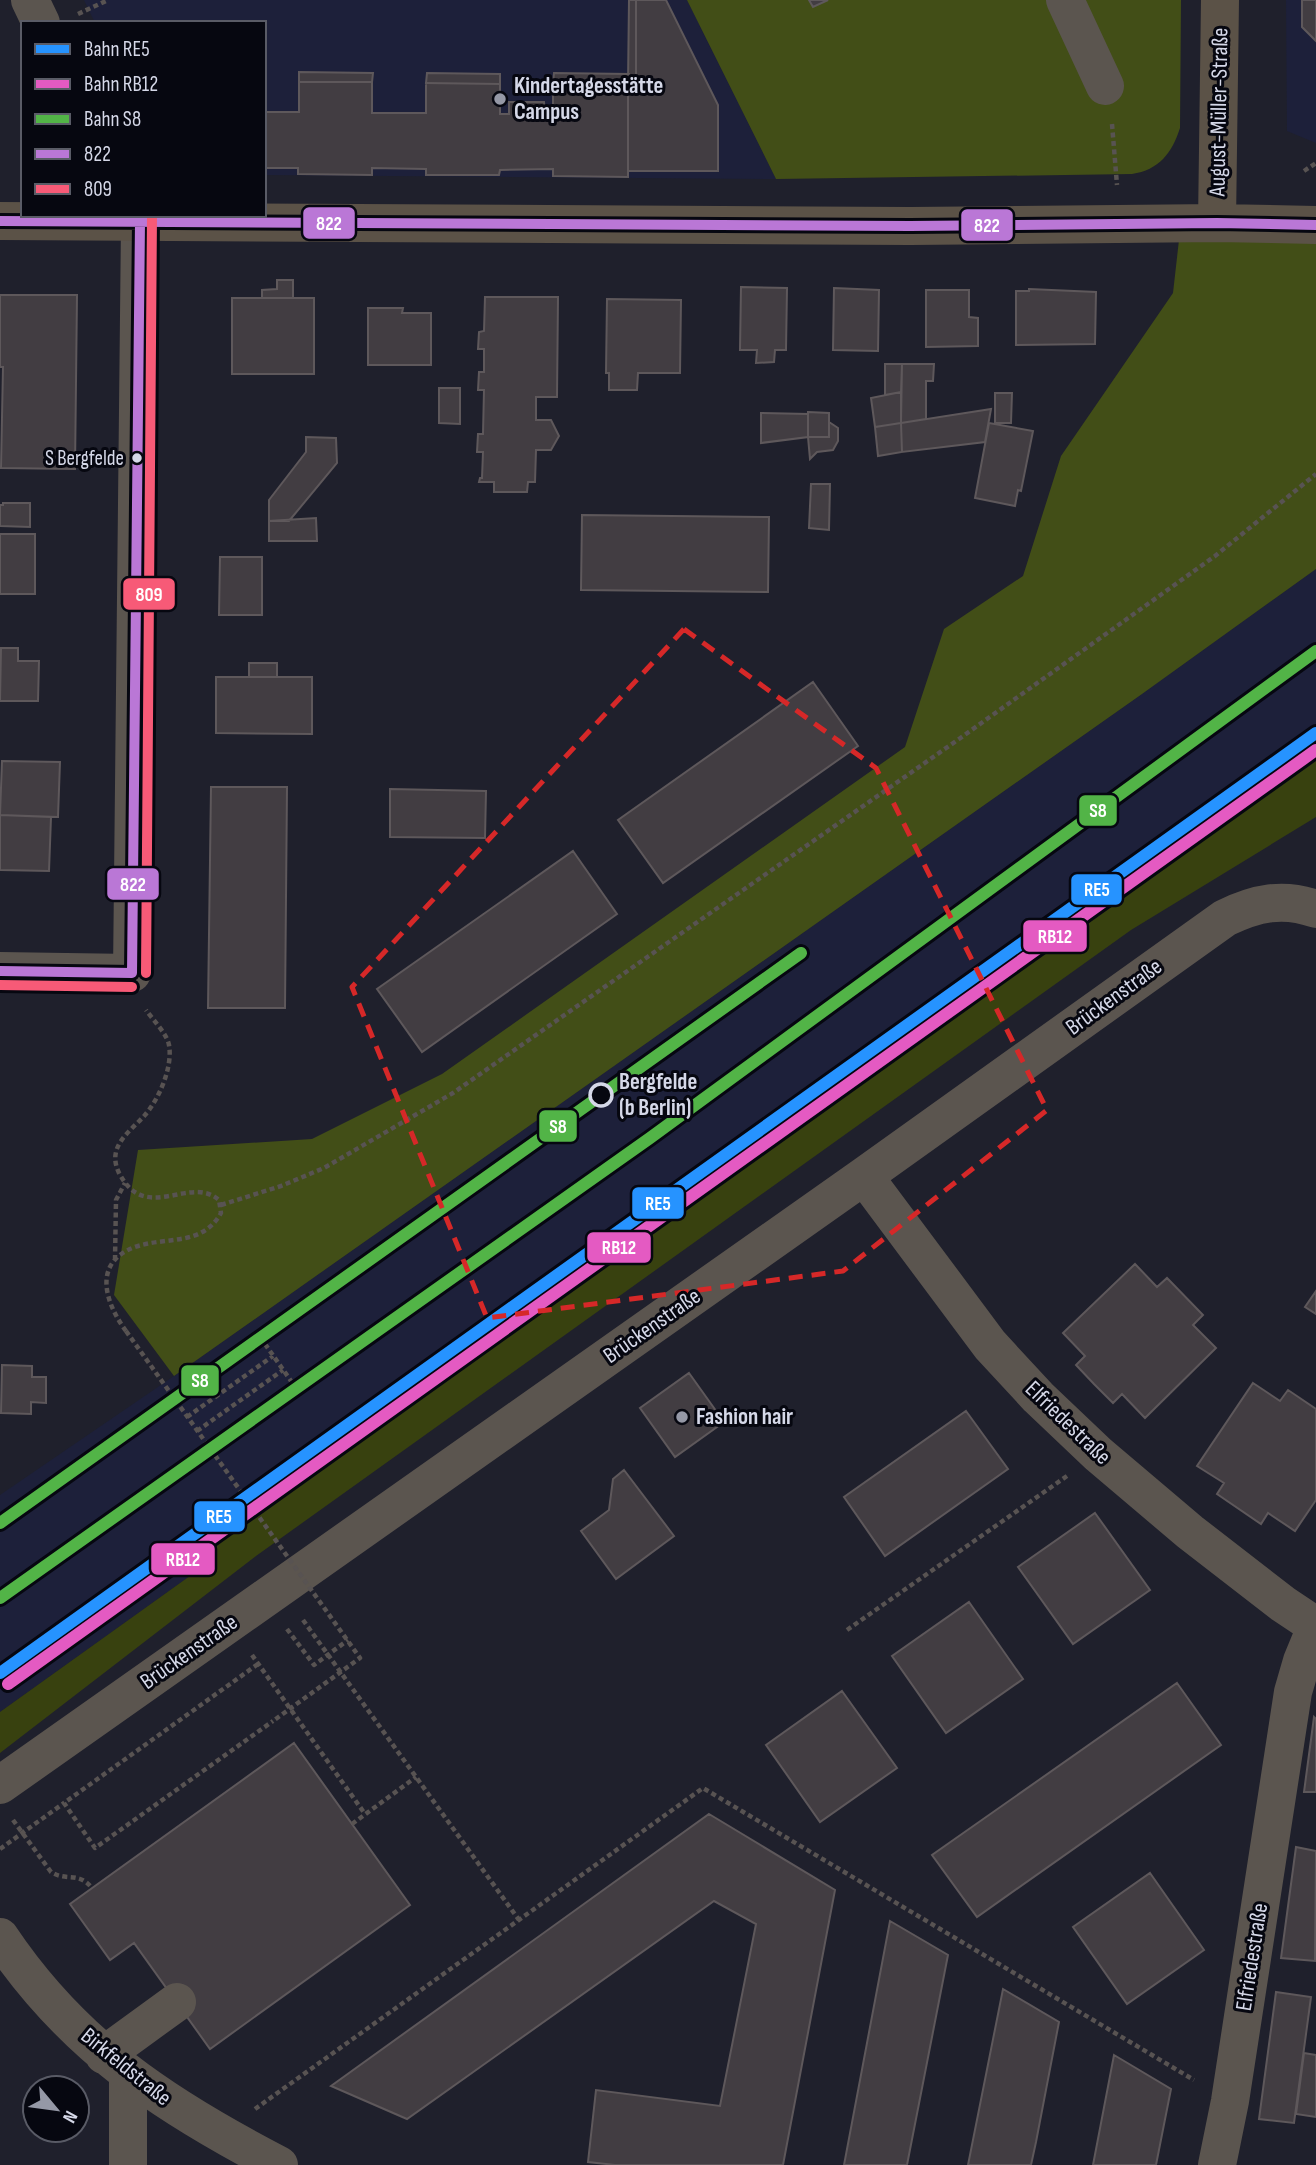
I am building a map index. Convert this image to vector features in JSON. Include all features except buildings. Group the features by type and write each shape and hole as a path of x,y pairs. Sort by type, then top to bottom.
{"main road":[{"name":"August-Müller-Straße","path":"1217,223 1220,0"},
{"path":"0,221 139,219 882,226 1217,223 1316,225"}],"street":[{"path":"30,0 56,20"},
{"path":"1065,0 1105,86"},
{"path":"0,971 132,973 139,219"},
{"name":"Brückenstraße","path":"0,1785 1225,918 1249,906 1278,902 1316,909"},
{"name":"Elfriedestraße","path":"864,1176 990,1345 1038,1397 1098,1454 1190,1532 1316,1627 1293,1692 1230,2101 1217,2165"},
{"name":"Birkfeldstraße","path":"0,1937 33,1982 116,2065 220,2134 279,2165"},
{"path":"128,2165 116,2065 177,2002"}],"path":[{"path":"56,20 108,0"},
{"path":"1105,86 1114,131 1117,224"},
{"path":"1304,171 1316,163"},
{"path":"221,1205 281,1186 324,1168 453,1093 960,739 1215,556 1316,474"},
{"path":"64,1803 95,1848 360,1658 126,1331 113,1312 106,1292 107,1276 123,1253 138,1246 184,1240 202,1233 216,1222 221,1213 221,1205 215,1196 202,1193 161,1198 145,1197 134,1192 117,1166 118,1145 125,1132 146,1114 160,1091 167,1071 169,1044"},
{"path":"115,1261 116,1200 125,1182"},
{"path":"265,1345 291,1381"},
{"path":"187,1417 273,1356"},
{"path":"197,1431 283,1370"},
{"path":"847,1630 1098,1454"},
{"path":"280,1588 519,1920"},
{"path":"229,1624 365,1814"},
{"path":"287,1629 314,1665 348,1640"},
{"path":"0,1849 258,1664"},
{"path":"352,1824 416,1777"},
{"path":"220,2134 703,1788 1230,2101"},
{"path":"22,1833 51,1872 58,1876 79,1877 92,1888"}],"highlighted area":[{"path":"684,629 876,768 1047,1110 843,1271 487,1318 352,987"}],"shaded area":[{"name":"Kindertagesstätte Campus","path":"84,0 687,0 776,179 266,175 266,21 94,21"},
{"path":"1286,0 1316,0 1316,143 1287,131"},
{"path":"1316,569 1316,753 211,1546 215,1558 0,1712 0,1495 174,1376"}],"green space":[{"path":"687,0 1181,0 1180,128 1163,159 1150,169 1132,174 776,179"},
{"path":"1180,231 1316,235 1316,569 174,1376 114,1295 138,1150 312,1139 442,1074 905,747 944,629 1023,576 1061,456 1173,293"},
{"path":"1316,753 1316,817 1131,930 256,1556 0,1753 0,1712 215,1558 211,1546"}],"rail line":[{"name":"S8","path":"0,1598 650,1138 1316,651"},
{"name":"RE5","path":"0,1673 1316,733"},
{"name":"RB12","path":"8,1684 1316,750"},
{"name":"S8","path":"0,1523 801,953"}],"transit line":[{"name":"809","path":"146,973 152,217"},
{"name":"822","path":"0,221 910,226 1217,223 1316,225"},
{"name":"822","path":"0,971 132,973 140,222"},
{"name":"809","path":"0,985 132,987"}],"place":[{"name":"Kindertagesstätte Campus","path":"500,99"},
{"name":"S Bergfelde","path":"137,458"},
{"name":"Bergfelde (b Berlin)","path":"601,1095"},
{"name":"Fashion hair","path":"682,1417"}]}
